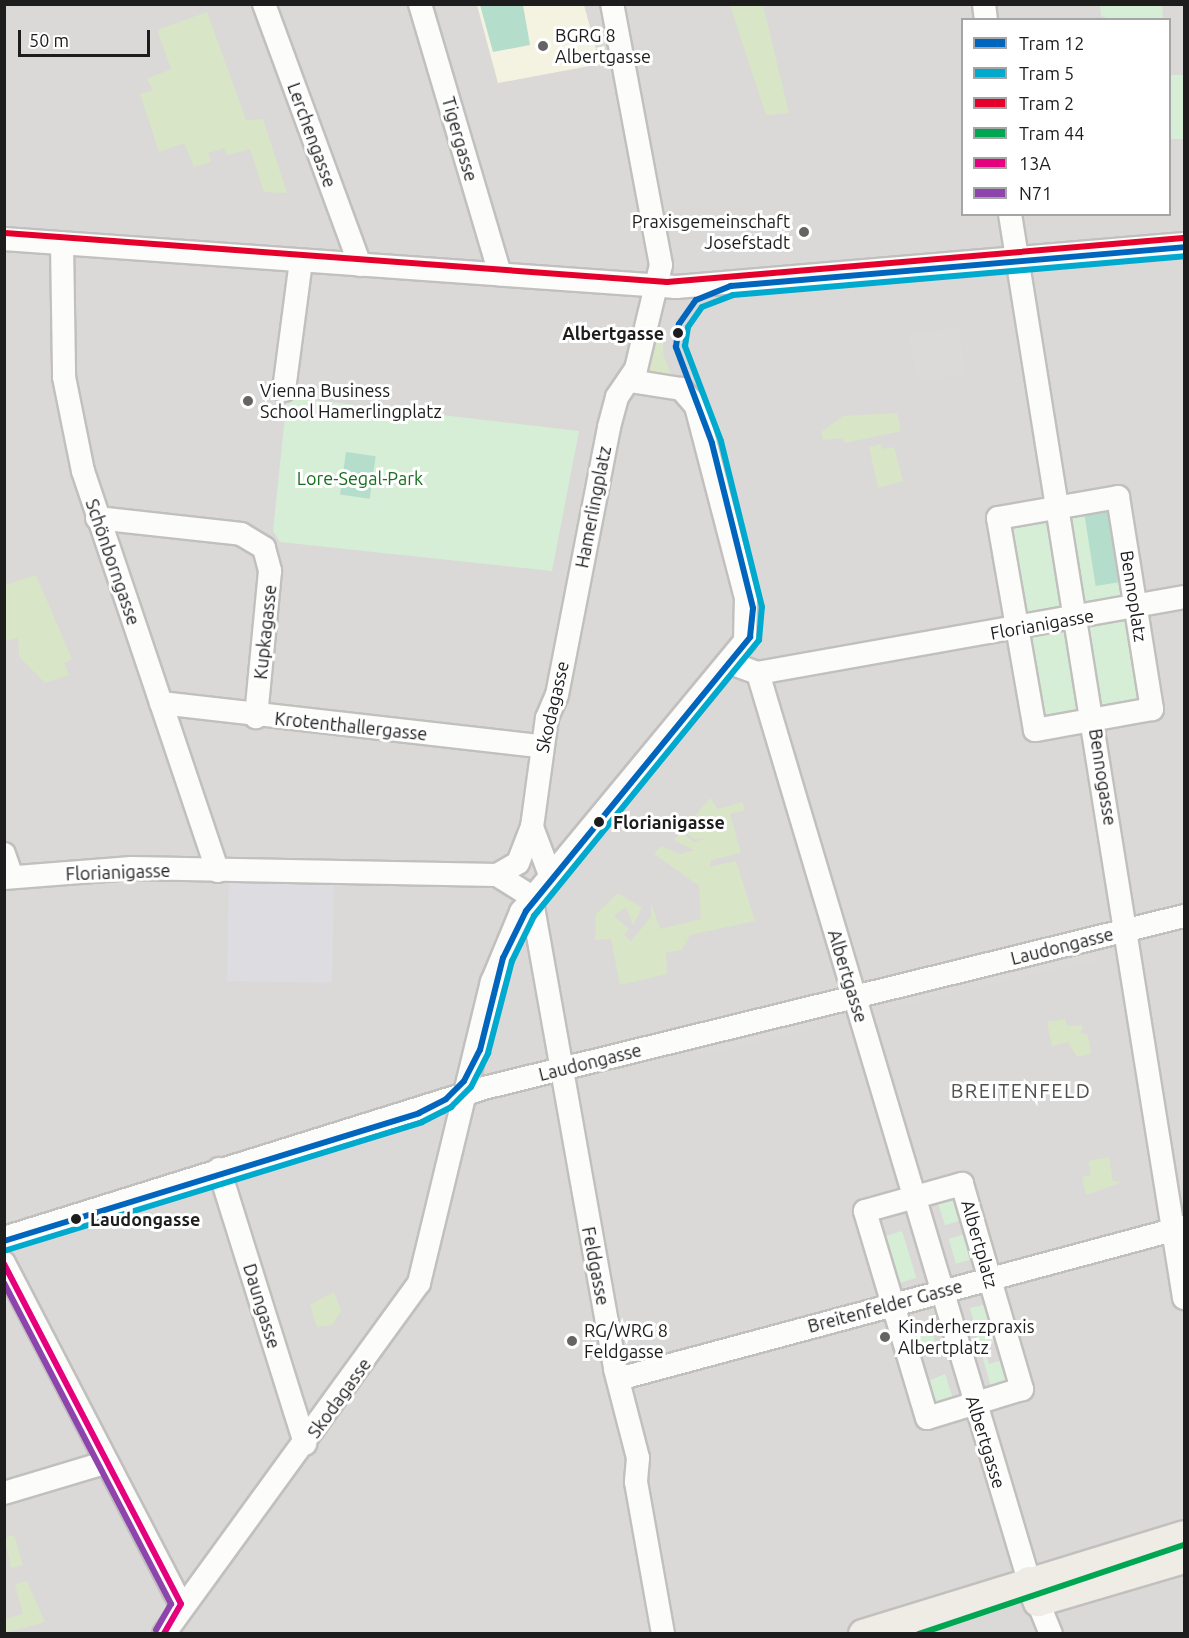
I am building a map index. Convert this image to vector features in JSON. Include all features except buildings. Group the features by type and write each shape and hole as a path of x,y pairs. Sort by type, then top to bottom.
{"main road":[{"path":"1034,1592 1185,1535"},
{"path":"863,1634 1034,1592 1185,1559"}],"street":[{"name":"Lerchengasse","path":"264,4 360,265"},
{"name":"Tigergasse","path":"420,4 500,274"},
{"path":"496,875 531,896 730,663 744,641 748,609 707,439 687,392 633,375 654,286 659,246 612,4"},
{"name":"Bennogasse","path":"1010,216 1078,617 1127,929 1179,1228 1185,1298"},
{"path":"4,239 654,286 1185,244"},
{"name":"Schönborngasse","path":"62,243 64,377 98,518 218,871"},
{"path":"284,390 301,261"},
{"name":"Hamerlingplatz","path":"577,587 609,427 617,397 633,375"},
{"name":"Bennoplatz","path":"1118,497 1136,607 1152,709 1035,730 998,518 1118,497"},
{"name":"Kupkagasse","path":"98,518 241,534 264,548 270,571 256,717"},
{"name":"Skodagasse","path":"496,875 518,863 532,827 542,746 577,587"},
{"name":"Florianigasse","path":"758,673 1017,629 1185,597"},
{"path":"730,663 758,673"},
{"name":"Albertgasse","path":"758,673 974,1404 1034,1592 1052,1634"},
{"name":"Krotenthallergasse","path":"161,703 256,717 542,746"},
{"name":"Skodagasse","path":"532,827 550,875"},
{"path":"4,854 8,877"},
{"name":"Florianigasse","path":"8,877 132,868 496,875"},
{"name":"Skodagasse","path":"164,1634 181,1605 305,1444 419,1283 462,1094 499,959 531,896"},
{"name":"Feldgasse","path":"531,896 559,1069 615,1369 622,1378 663,1634"},
{"name":"Laudongasse","path":"4,1238 219,1168 462,1094 1185,916"},
{"path":"427,1106 454,1134"},
{"name":"Daungasse","path":"219,1168 305,1444"},
{"name":"Albertplatz","path":"962,1184 1023,1389 927,1418 865,1211 913,1197 962,1184"},
{"name":"Breitenfelder Gasse","path":"622,1378 1179,1228"},
{"path":"4,1263 104,1463 181,1605"},
{"path":"4,1492 104,1463"}],"shaded area":[{"path":"5,5 1184,5 1184,1633 5,1633"},
{"name":"BGRG 8 Albertgasse","path":"477,5 584,5 600,64 498,83"},
{"path":"958,328 966,376 917,380 909,333"},
{"path":"229,872 334,874 332,983 227,981"},
{"path":"1100,949 1096,961 884,1009 888,999"},
{"path":"822,1016 813,1029 694,1057 699,1044"}],"green space":[{"path":"480,5 523,5 530,45 493,52"},
{"path":"730,5 763,5 789,113 766,115"},
{"path":"1100,5 1162,5 1163,18 1101,16"},
{"path":"207,12 246,120 263,119 287,193 264,192 250,149 227,155 224,148 208,153 211,162 194,167 184,143 159,152 140,94 153,90 147,79 171,69 157,30"},
{"path":"1171,75 1184,75 1184,139 1171,139"},
{"path":"657,328 664,329 663,354 673,380 648,369"},
{"name":"Lore-Segal-Park","path":"287,397 579,431 552,571 280,542 273,531"},
{"path":"897,413 901,431 845,443 843,438 823,440 821,432 843,416"},
{"path":"881,444 883,449 894,447 903,481 878,488 869,447"},
{"path":"346,452 376,456 370,499 340,495"},
{"path":"1118,497 1152,709 1031,728 998,516"},
{"path":"1108,504 1120,582 1096,586 1083,508"},
{"path":"36,575 72,659 64,663 69,675 45,683 19,657 18,638 5,641 5,585"},
{"path":"710,798 718,809 742,802 745,810 730,814 741,853 711,860 709,867 736,861 755,921 690,935 682,950 666,953 667,974 620,985 611,939 595,940 596,914 618,893 642,908 633,925 626,907 614,916 629,929 624,935 631,941 651,917 651,902 660,929 701,919 699,886 654,854 661,846 680,854 694,850 674,840 681,832 694,842 708,838 694,839 683,830"},
{"path":"1065,1019 1067,1026 1083,1025 1081,1033 1088,1035 1091,1054 1077,1057 1068,1042 1052,1046 1047,1022"},
{"path":"1109,1157 1113,1181 1123,1182 1086,1195 1082,1177 1091,1175 1088,1161"},
{"path":"957,1194 965,1219 945,1225 937,1200"},
{"path":"902,1231 916,1278 896,1284 882,1237"},
{"path":"969,1233 976,1258 956,1264 949,1239"},
{"path":"334,1292 341,1311 332,1325 317,1327 310,1305"},
{"path":"987,1304 1002,1339 980,1345 970,1308"},
{"path":"928,1321 937,1347 918,1351 907,1325"},
{"path":"986,1354 989,1364 1002,1360 1014,1384 992,1390 982,1355"},
{"path":"945,1374 954,1402 934,1408 928,1381"},
{"path":"14,1535 23,1565 11,1568 5,1538"},
{"path":"27,1581 45,1622 5,1633 5,1619 23,1614 15,1584"}],"tram line":[{"name":"2","path":"5,233 667,282 1183,238"},
{"name":"12","path":"4,1241 419,1113 446,1099 464,1081 480,1050 503,958 526,911 750,637 753,608 712,443 676,347 679,324 696,300 731,286 1184,247"},
{"name":"5","path":"7,1250 422,1122 451,1107 471,1087 488,1053 512,961 534,916 759,640 762,607 721,441 685,346 688,327 702,307 733,295 1184,256"},
{"name":"44","path":"919,1634 1184,1545"}],"transit line":[{"name":"13A","path":"4,1264 181,1604 164,1634"},
{"name":"N71","path":"4,1283 171,1604 156,1630"}],"place":[{"name":"BGRG 8 Albertgasse","path":"543,46"},
{"name":"Praxisgemeinschaft Josefstadt","path":"804,232"},
{"name":"Albertgasse","path":"678,333"},
{"name":"Vienna Business School Hamerlingplatz","path":"248,401"},
{"name":"Florianigasse","path":"599,822"},
{"name":"Laudongasse","path":"76,1219"},
{"name":"Kinderherzpraxis Albertplatz","path":"885,1337"},
{"name":"RG/WRG 8 Feldgasse","path":"572,1341"}],"district":[{"name":"BREITENFELD","path":"1021,1090"}]}
